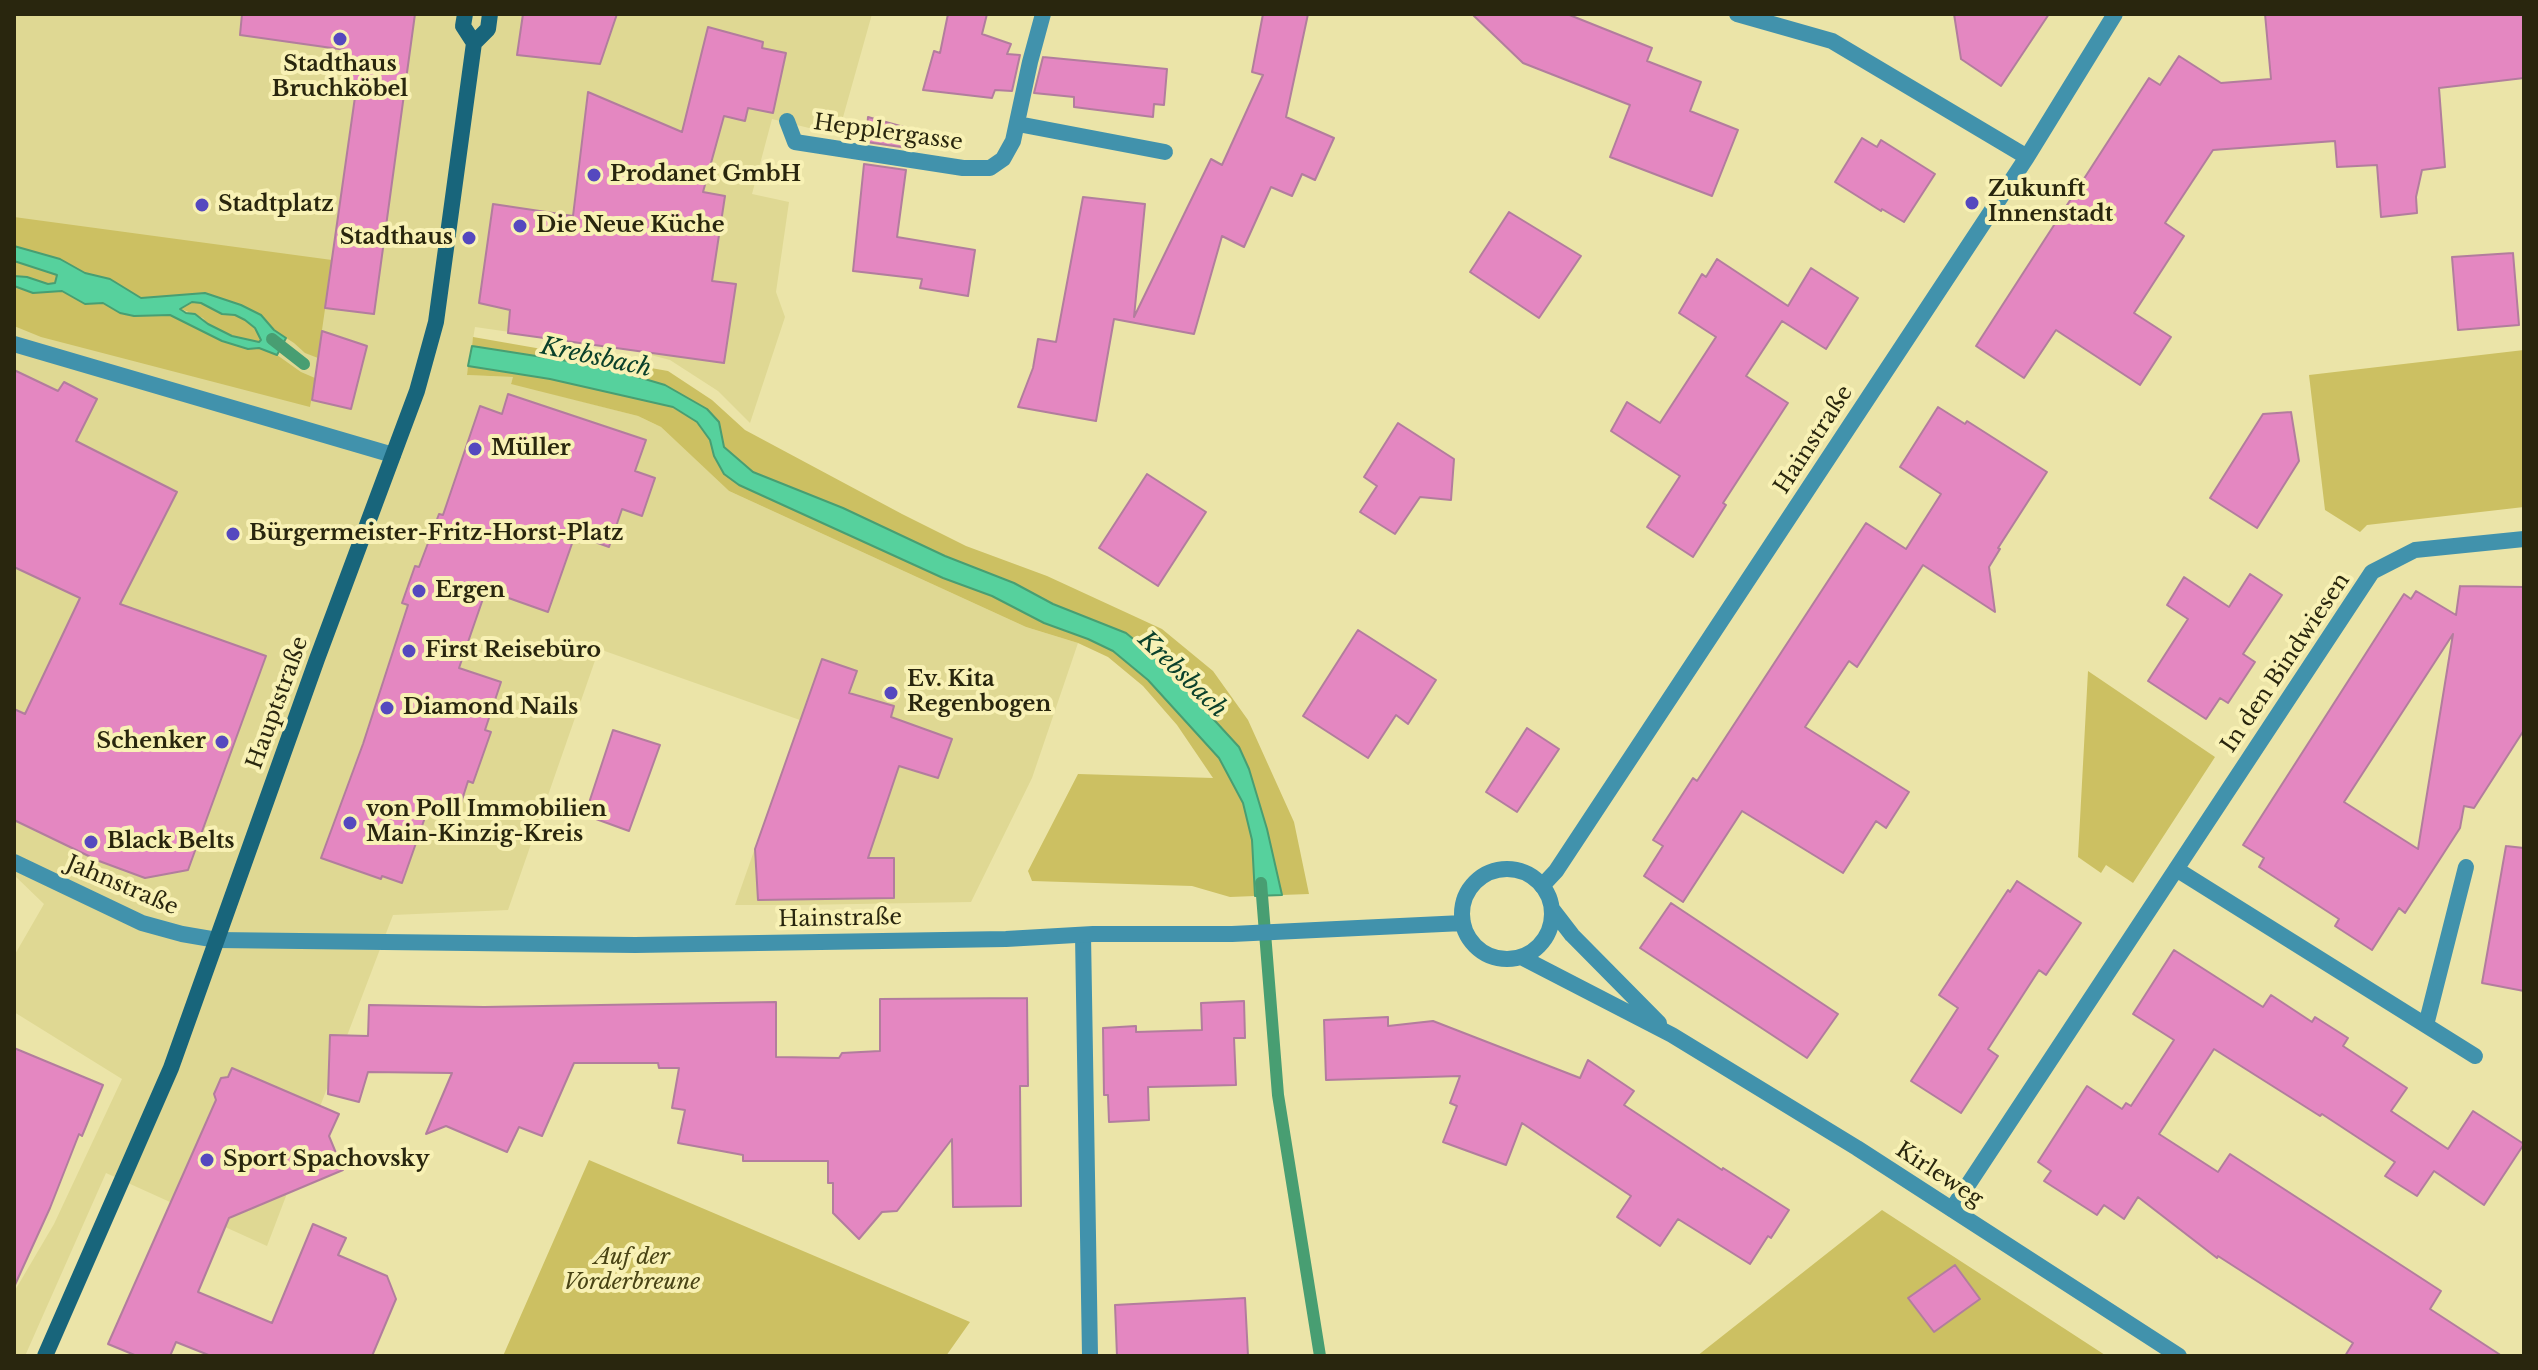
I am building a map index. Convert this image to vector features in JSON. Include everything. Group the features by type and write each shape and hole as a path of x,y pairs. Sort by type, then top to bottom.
{"main road":[{"name":"Hauptstraße","path":"465,14 463,26 474,43"},
{"name":"Hauptstraße","path":"45,1356 171,1068 417,391 433,332 474,43 488,29 490,14"}],"street":[{"name":"Hepplergasse","path":"787,121 795,142 963,168 990,168 1003,159 1013,141 1043,14"},
{"path":"1737,14 1832,41 2027,157"},
{"name":"Hainstraße","path":"1542,886 1556,871 2027,157 2115,14"},
{"path":"1018,124 1165,152"},
{"path":"14,344 393,455"},
{"name":"In den Bindwiesen","path":"1952,1209 2372,572 2415,550 2524,539"},
{"name":"Jahnstraße","path":"14,862 142,923 217,940"},
{"path":"2426,1025 2466,867"},
{"path":"1513,869 1529,875 1542,886 1552,909 1550,930 1539,947 1521,957 1502,959 1484,953 1470,940 1463,923 1463,906 1469,890 1480,877 1496,870 1513,869"},
{"path":"2176,869 2475,1056"},
{"name":"Kirleweg","path":"1552,909 1588,952 1672,1035"},
{"name":"Hainstraße","path":"217,940 635,945 1311,932 1463,923"},
{"path":"1083,935 1090,1356"},
{"name":"Kirleweg","path":"1521,957 1672,1035 1857,1148 2179,1356"}],"shaded area":[{"path":"14,14 872,14 838,135 772,119 752,194 789,202 776,292 785,317 750,423 718,391 670,360 628,349 475,327 467,375 514,377 511,383 638,416 661,427 729,491 1026,627 1078,643 1032,778 971,902 799,905 735,905 800,720 599,649 508,910 393,915 267,1246 106,1173 25,1356 14,1356 14,1292 54,1224 122,1079 14,1012 14,956 44,904 14,875"},
{"path":"14,246 60,259 85,273 110,279 141,298 205,293 261,315 286,338 277,355 222,341 170,315 134,316 120,313 103,303 85,304 62,291 33,293 14,286 14,276 48,284 55,283 57,275 14,261","holes":["192,302 201,303 222,314 245,320 255,328 261,340 232,336 195,314 180,309"]},
{"path":"472,346 568,361 665,385 707,409 719,422 724,447 753,472 843,508 945,556 1014,583 1053,604 1126,633 1160,661 1239,747 1267,829 1282,895 1255,896 1252,840 1243,803 1219,758 1148,680 1113,651 739,485 724,474 710,440 697,422 673,407 550,379 468,366"}],"green space":[{"path":"14,217 332,260 318,358 305,353 268,322 241,305 205,293 141,298 110,279 85,273 60,259 14,246"},
{"path":"14,261 48,271 58,278 55,283 48,284 14,276"},
{"path":"14,286 33,293 62,291 85,304 103,303 120,313 134,316 170,315 222,341 277,355 315,378 310,407 41,337 14,326"},
{"path":"192,302 245,320 255,328 261,340 259,343 232,336 179,308"},
{"path":"473,337 668,371 712,400 745,430 902,514 966,546 1047,576 1162,629 1213,671 1248,720 1294,822 1309,894 1282,895 1267,829 1239,747 1195,701 1053,604 1014,583 753,472 724,447 719,422 707,409 665,385 568,361 472,346"},
{"path":"2524,350 2524,507 2367,525 2360,532 2325,510 2309,375"},
{"path":"468,366 550,379 672,407 697,422 710,440 724,474 739,485 1113,651 1148,680 1184,717 1219,758 1234,783 1243,803 1252,840 1255,896 1230,897 1192,886 1032,881 1028,871 1078,774 1213,778 1177,725 1143,686 1108,657 1078,643 1026,627 729,491 661,427 638,416 511,384 513,377 467,375"},
{"path":"2088,671 2215,757 2133,883 2106,865 2101,873 2078,857"},
{"name":"Auf der Vorderbreune","path":"589,1160 970,1322 946,1356 503,1356"},
{"path":"1882,1210 2105,1355 1697,1356"}],"building":[{"path":"242,14 415,14 374,314 325,308 356,90 341,89 346,50 240,35"},
{"path":"523,14 617,14 600,64 517,55"},
{"path":"948,14 987,14 982,34 1011,44 1007,54 1020,55 1012,91 995,90 992,98 923,90 934,51 940,53"},
{"path":"1263,14 1308,14 1286,117 1334,138 1315,180 1302,174 1292,196 1271,187 1244,247 1222,236 1194,334 1114,319 1096,421 1018,407 1033,368 1038,339 1056,342 1083,197 1145,204 1134,317 1211,159 1222,165 1263,75 1252,72"},
{"path":"1472,14 1567,14 1652,48 1647,61 1701,82 1690,111 1738,130 1712,196 1610,157 1630,105 1523,63"},
{"path":"1954,14 2049,14 2001,86 1961,59"},
{"path":"2265,14 2524,14 2524,78 2439,88 2445,167 2422,170 2416,197 2417,213 2381,217 2377,165 2337,167 2335,141 2213,150 2165,223 2184,236 2134,313 2171,337 2140,385 2056,330 2024,378 1976,346 2149,78 2160,85 2179,56 2221,83 2271,79"},
{"path":"708,27 763,42 762,48 786,53 773,113 748,108 745,121 724,116 703,192 725,196 712,281 736,284 724,363 508,333 510,310 479,303 493,204 573,216 588,92 682,132"},
{"path":"1043,57 1167,69 1164,105 1154,104 1153,117 1074,107 1074,97 1034,93"},
{"path":"868,117 911,129 908,148 866,142"},
{"path":"1862,138 1877,147 1881,140 1935,174 1904,222 1835,182"},
{"path":"864,164 906,170 897,237 975,250 968,296 920,288 922,279 853,271"},
{"path":"1509,212 1581,256 1539,318 1470,272"},
{"path":"2513,253 2519,325 2458,330 2452,257"},
{"path":"1717,259 1788,306 1811,268 1858,298 1826,349 1782,321 1746,376 1788,403 1723,503 1726,505 1693,557 1647,527 1680,476 1611,431 1627,402 1660,423 1716,337 1679,313 1702,274 1706,277"},
{"path":"322,331 367,346 351,409 312,400"},
{"path":"14,370 58,391 64,382 97,399 76,441 177,492 120,604 266,656 188,870 145,878 99,861 14,820 14,709 25,714 80,598 14,567"},
{"path":"508,394 646,440 635,471 655,478 642,516 622,509 609,547 575,535 548,612 486,590 459,668 501,682 485,730 491,732 473,783 468,781 457,816 429,806 402,883 382,876 381,879 321,858 363,744 408,605 402,603 415,566 419,567 439,514 443,515 480,406 502,414"},
{"path":"1938,407 1965,424 1967,421 2047,472 1989,567 1995,612 1923,565 1857,667 1849,661 1805,727 1909,792 1886,828 1876,821 1843,873 1742,811 1683,902 1644,876 1663,846 1653,840 1693,778 1697,781 1866,523 1906,549 1941,494 1900,467"},
{"path":"2291,412 2299,461 2257,528 2210,498 2263,414"},
{"path":"1398,423 1454,459 1451,500 1420,497 1395,534 1360,512 1377,486 1364,477"},
{"path":"1147,474 1206,512 1158,586 1099,548"},
{"path":"2250,574 2282,595 2243,654 2255,662 2228,703 2220,698 2206,719 2148,681 2188,619 2167,605 2184,577 2229,607"},
{"path":"2460,586 2524,587 2524,730 2474,808 2464,806 2460,828 2405,913 2399,908 2372,950 2335,926 2339,919 2259,867 2264,858 2243,845 2404,594 2411,599 2416,591 2456,615","holes":["2453,634 2418,849 2344,802"]},
{"path":"1358,630 1436,680 1408,724 1396,715 1368,758 1303,716"},
{"path":"822,659 857,671 849,693 894,706 891,717 952,739 938,778 899,766 868,858 894,858 894,898 758,900 755,849"},
{"path":"1527,728 1559,749 1517,812 1486,792"},
{"path":"613,730 660,745 629,831 585,815"},
{"path":"2506,846 2524,848 2524,991 2482,983"},
{"path":"2017,881 2081,923 2046,975 2039,970 1988,1049 1998,1056 1961,1113 1911,1081 1958,1008 1939,995"},
{"path":"1671,903 1838,1014 1807,1058 1640,948"},
{"path":"2174,950 2263,1007 2271,995 2312,1022 2315,1017 2348,1038 2343,1046 2407,1088 2391,1111 2448,1149 2473,1111 2524,1144 2484,1205 2434,1171 2417,1196 2385,1176 2395,1162 2214,1049 2159,1134 2218,1172 2230,1154 2441,1291 2430,1309 2502,1356 2345,1356 2353,1343 2217,1258 2138,1197 2124,1219 2104,1205 2097,1215 2044,1181 2051,1171 2038,1162 2087,1086 2122,1109 2126,1103 2131,1106 2174,1040 2133,1014"},
{"path":"1027,998 1028,1086 1020,1086 1021,1206 953,1207 952,1139 897,1211 882,1212 859,1239 833,1213 833,1183 828,1183 828,1161 743,1161 743,1155 678,1143 685,1110 672,1108 679,1068 659,1068 658,1063 574,1063 542,1136 519,1127 507,1152 446,1126 426,1134 452,1073 368,1072 359,1102 328,1094 330,1035 368,1036 369,1005 484,1007 776,1002 776,1057 839,1058 842,1053 880,1051 880,999"},
{"path":"1244,1001 1245,1038 1234,1038 1236,1085 1148,1087 1149,1120 1109,1122 1108,1095 1104,1095 1103,1028 1136,1026 1136,1032 1202,1030 1201,1003"},
{"path":"1388,1017 1388,1026 1433,1021 1580,1078 1588,1060 1634,1091 1624,1105 1789,1210 1750,1264 1678,1219 1660,1246 1617,1217 1631,1196 1522,1123 1506,1165 1443,1142 1457,1106 1450,1103 1460,1076 1326,1080 1324,1020"},
{"path":"14,1048 103,1085 14,1287"},
{"path":"232,1068 339,1114 329,1136 343,1170 229,1218 198,1292 272,1323 313,1224 346,1238 338,1255 387,1276 396,1299 372,1356 211,1356 176,1342 170,1356 137,1356 108,1344 216,1100 214,1094 221,1078 228,1077"},
{"path":"1955,1265 1980,1299 1934,1332 1908,1298"},
{"path":"1245,1298 1248,1356 1117,1356 1115,1305"}],"waterway":[{"name":"Krebsbach","path":"272,339 304,364"},
{"name":"Krebsbach","path":"1261,883 1278,1095 1320,1356"}],"place":[{"name":"Stadthaus Bruchköbel","path":"340,39"},
{"name":"Prodanet GmbH","path":"594,175"},
{"name":"Zukunft Innenstadt","path":"1972,203"},
{"name":"Stadtplatz","path":"202,205"},
{"name":"Die Neue Küche","path":"520,226"},
{"name":"Stadthaus","path":"469,238"},
{"name":"Müller","path":"475,449"},
{"name":"Bürgermeister-Fritz-Horst-Platz","path":"233,534"},
{"name":"Ergen","path":"419,591"},
{"name":"First Reisebüro","path":"409,651"},
{"name":"Ev. Kita Regenbogen","path":"891,693"},
{"name":"Diamond Nails","path":"387,708"},
{"name":"Schenker","path":"222,742"},
{"name":"von Poll Immobilien Main-Kinzig-Kreis","path":"350,823"},
{"name":"Black Belts","path":"91,842"},
{"name":"Sport Spachovsky","path":"207,1160"}]}
